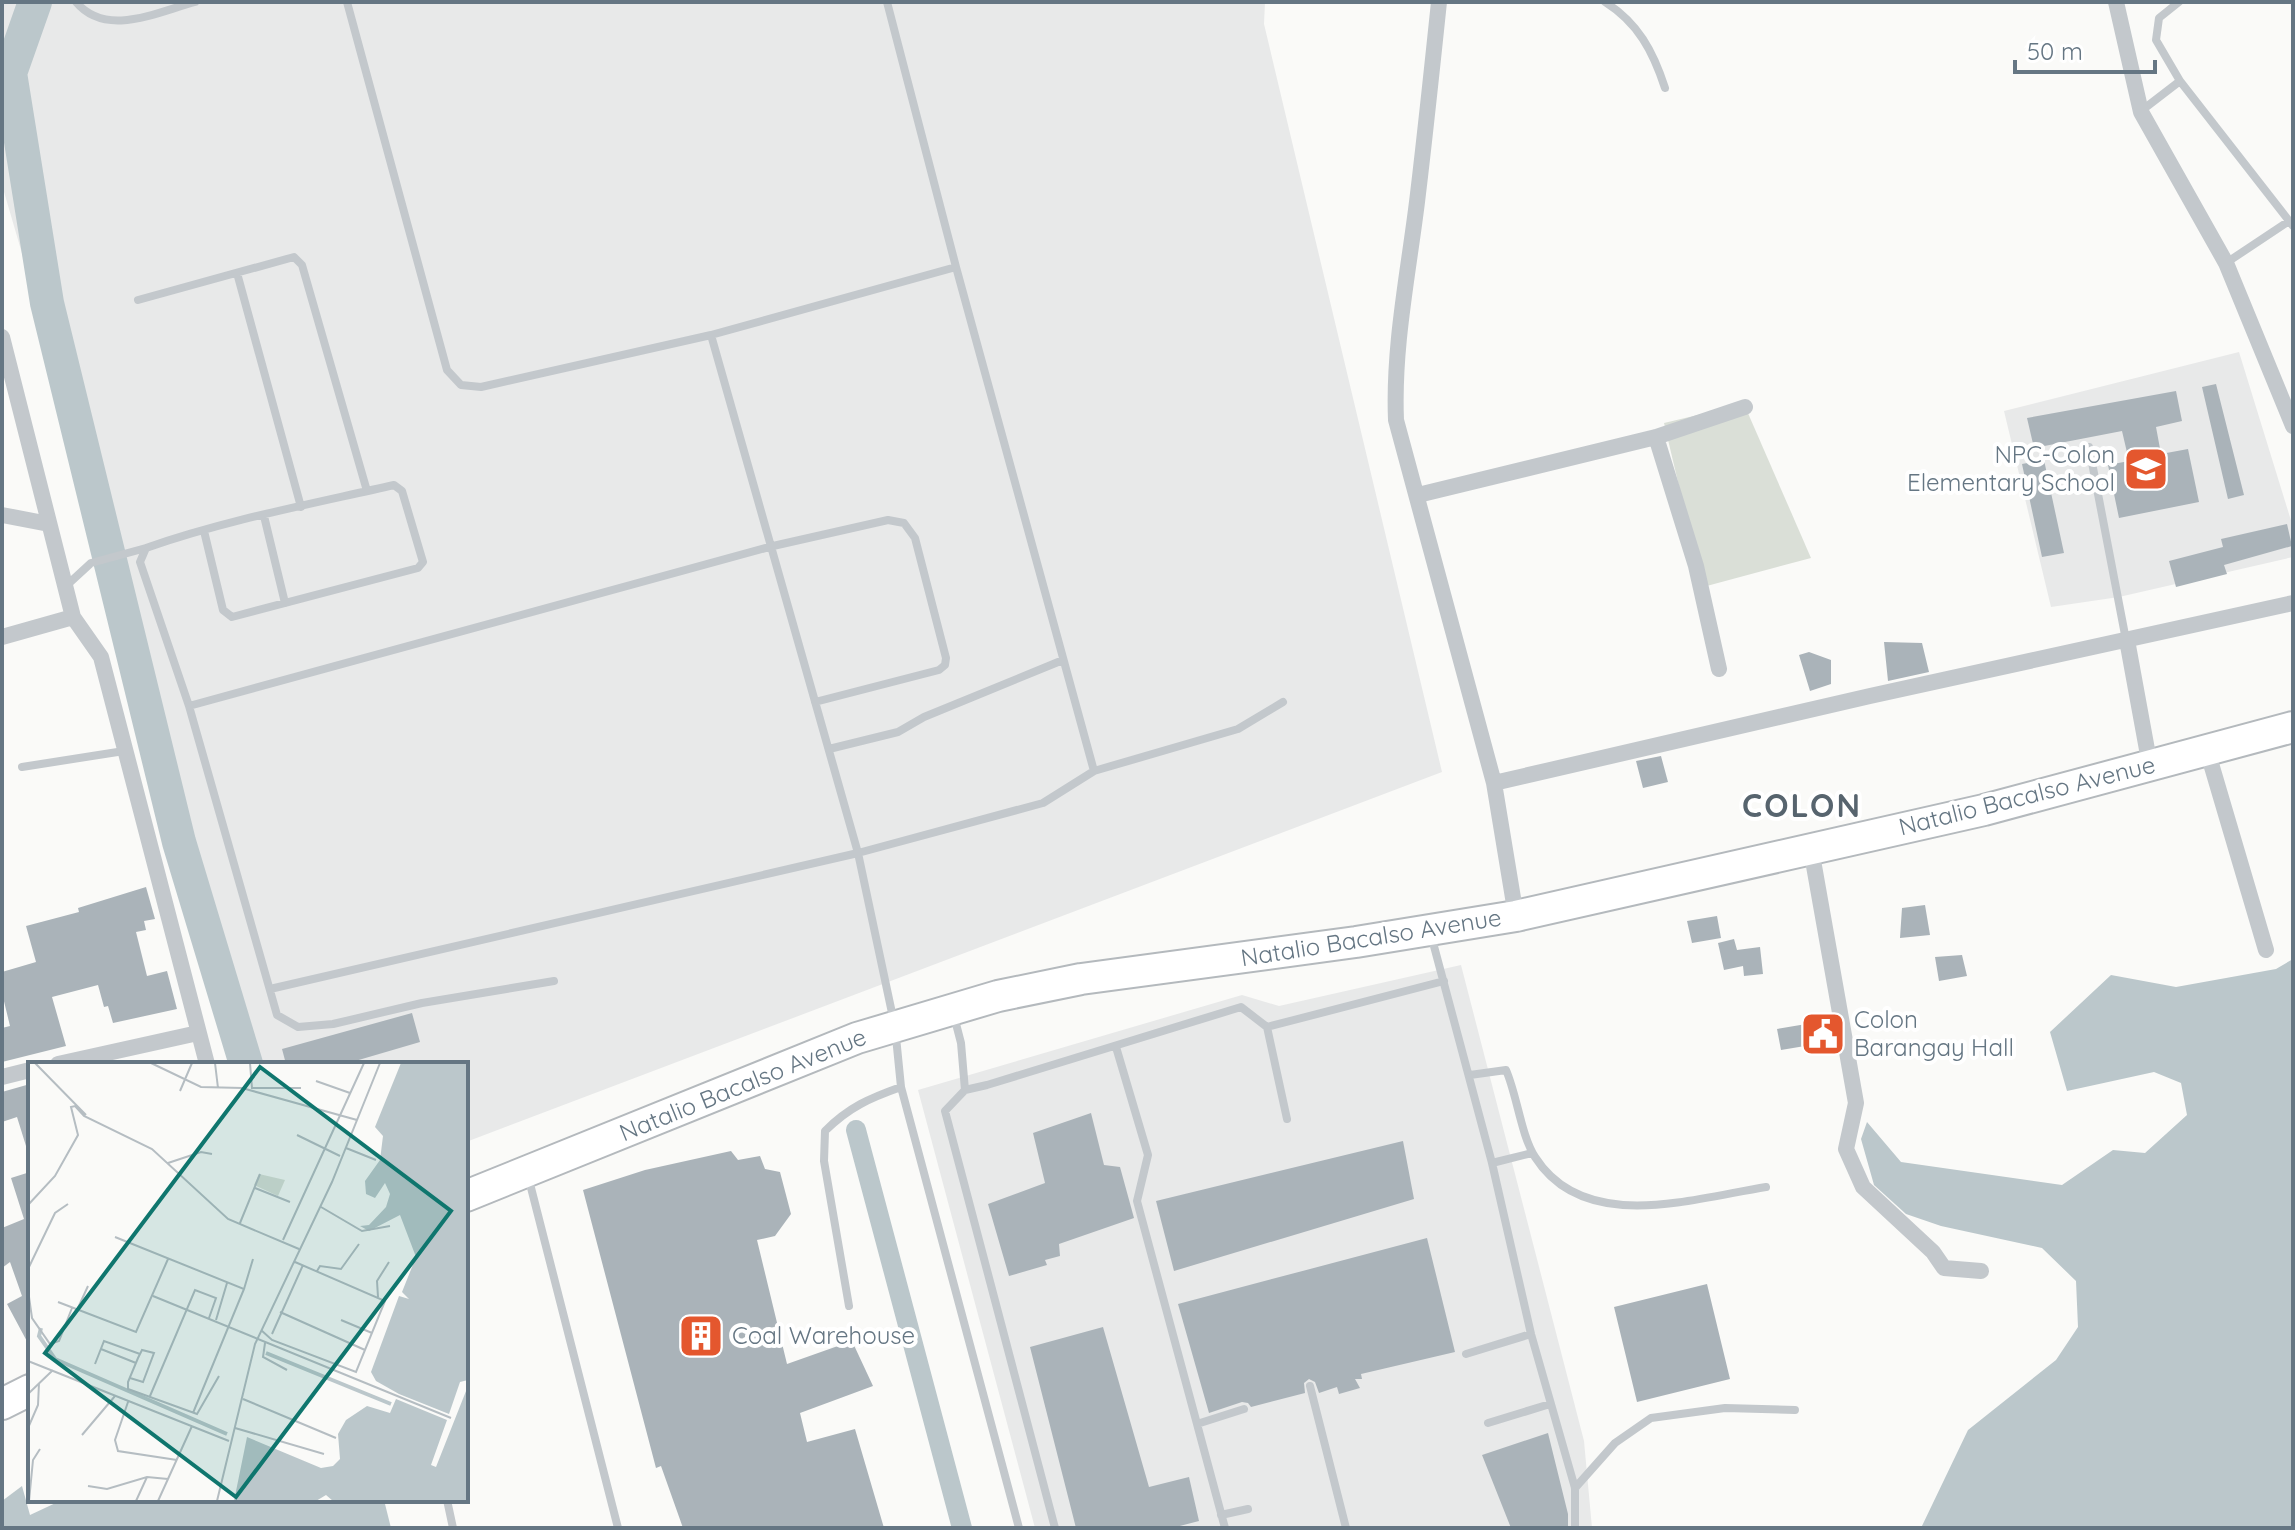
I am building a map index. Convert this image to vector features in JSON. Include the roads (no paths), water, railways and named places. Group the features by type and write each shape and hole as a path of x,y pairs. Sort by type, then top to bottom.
{"highway":[{"name":"Natalio Bacalso Avenue","path":"468,1195 857,1038 998,996 1081,979 1516,916 1984,810 2293,727"},
{"path":"2,1404 28,1391"}],"street":[{"path":"1439,2 1417,203 1403,296 1395,389 1396,420 1494,783 1516,916"},
{"path":"2116,2 2141,112 2226,263 2293,426"},
{"path":"2,337 73,617 101,657 206,1062"},
{"path":"1418,495 1656,437 1745,407"},
{"path":"1656,437 1696,566 1719,669"},
{"path":"2,515 49,524"},
{"path":"1494,783 2293,603"},
{"path":"2,637 73,617"},
{"path":"2127,640 2150,766"},
{"path":"2207,750 2266,950"},
{"path":"1811,849 1856,1103 1846,1149 1863,1187 1933,1252 1944,1268 1981,1271"},
{"path":"67,1062 198,1033"},
{"path":"2,1077 28,1070"}],"lane":[{"path":"76,2 85,13 119,23 195,2"},
{"path":"347,2 447,370 461,385 481,387 711,335 956,267"},
{"path":"887,2 1094,771"},
{"path":"1605,2 1633,22 1655,57 1665,88"},
{"path":"2179,2 2159,18 2156,40 2180,81 2291,224 2226,263"},
{"path":"2141,112 2180,81"},
{"path":"138,300 294,257 302,265 367,491"},
{"path":"237,273 301,507"},
{"path":"711,335 858,853 895,1027 901,1087 1019,1528"},
{"path":"2089,447 2127,640"},
{"path":"65,586 91,563 204,531 394,485 402,491 423,562 418,568 232,617 223,610 204,531"},
{"path":"264,516 285,603"},
{"path":"189,706 773,546 888,520 904,523 915,538 946,658 945,665 939,670 815,702"},
{"path":"146,548 140,562 189,706 277,1015 298,1027 333,1024 422,1003 554,981"},
{"path":"829,749 898,732 924,717 1063,660"},
{"path":"270,989 858,853 1043,803 1094,771 1238,729 1283,702"},
{"path":"22,767 124,751"},
{"path":"1430,930 1470,1075 1531,1334 1575,1488 1575,1528"},
{"path":"1267,1027 1444,981"},
{"path":"1055,1528 945,1111 965,1090 1241,1007 1267,1027 1287,1119"},
{"path":"953,1010 961,1043 965,1090"},
{"path":"1116,1047 1148,1155 1137,1201 1225,1528"},
{"path":"1470,1075 1506,1070 1532,1153 1550,1178 1572,1193 1607,1205 1659,1204 1766,1187"},
{"path":"849,1306 824,1161 825,1131 844,1112 901,1087"},
{"path":"1492,1163 1532,1153"},
{"path":"527,1171 618,1528"},
{"path":"1466,1354 1531,1334"},
{"path":"1310,1386 1346,1528"},
{"path":"1488,1423 1550,1404"},
{"path":"1575,1488 1615,1443 1651,1418 1725,1408 1795,1410"},
{"path":"1197,1424 1244,1409"},
{"path":"447,1502 453,1528"},
{"path":"1221,1515 1248,1509"}],"waterway":[{"path":"35,2 10,73 47,303 179,842 245,1062"},
{"path":"856,1130 962,1528"}],"place":[{"name":"NPC-Colon Elementary School","path":"2146,469"},
{"name":"Colon Barangay Hall","path":"1823,1034"},
{"name":"Coal Warehouse","path":"701,1336"}],"district":[{"name":"COLON","path":"1802,806"}]}
